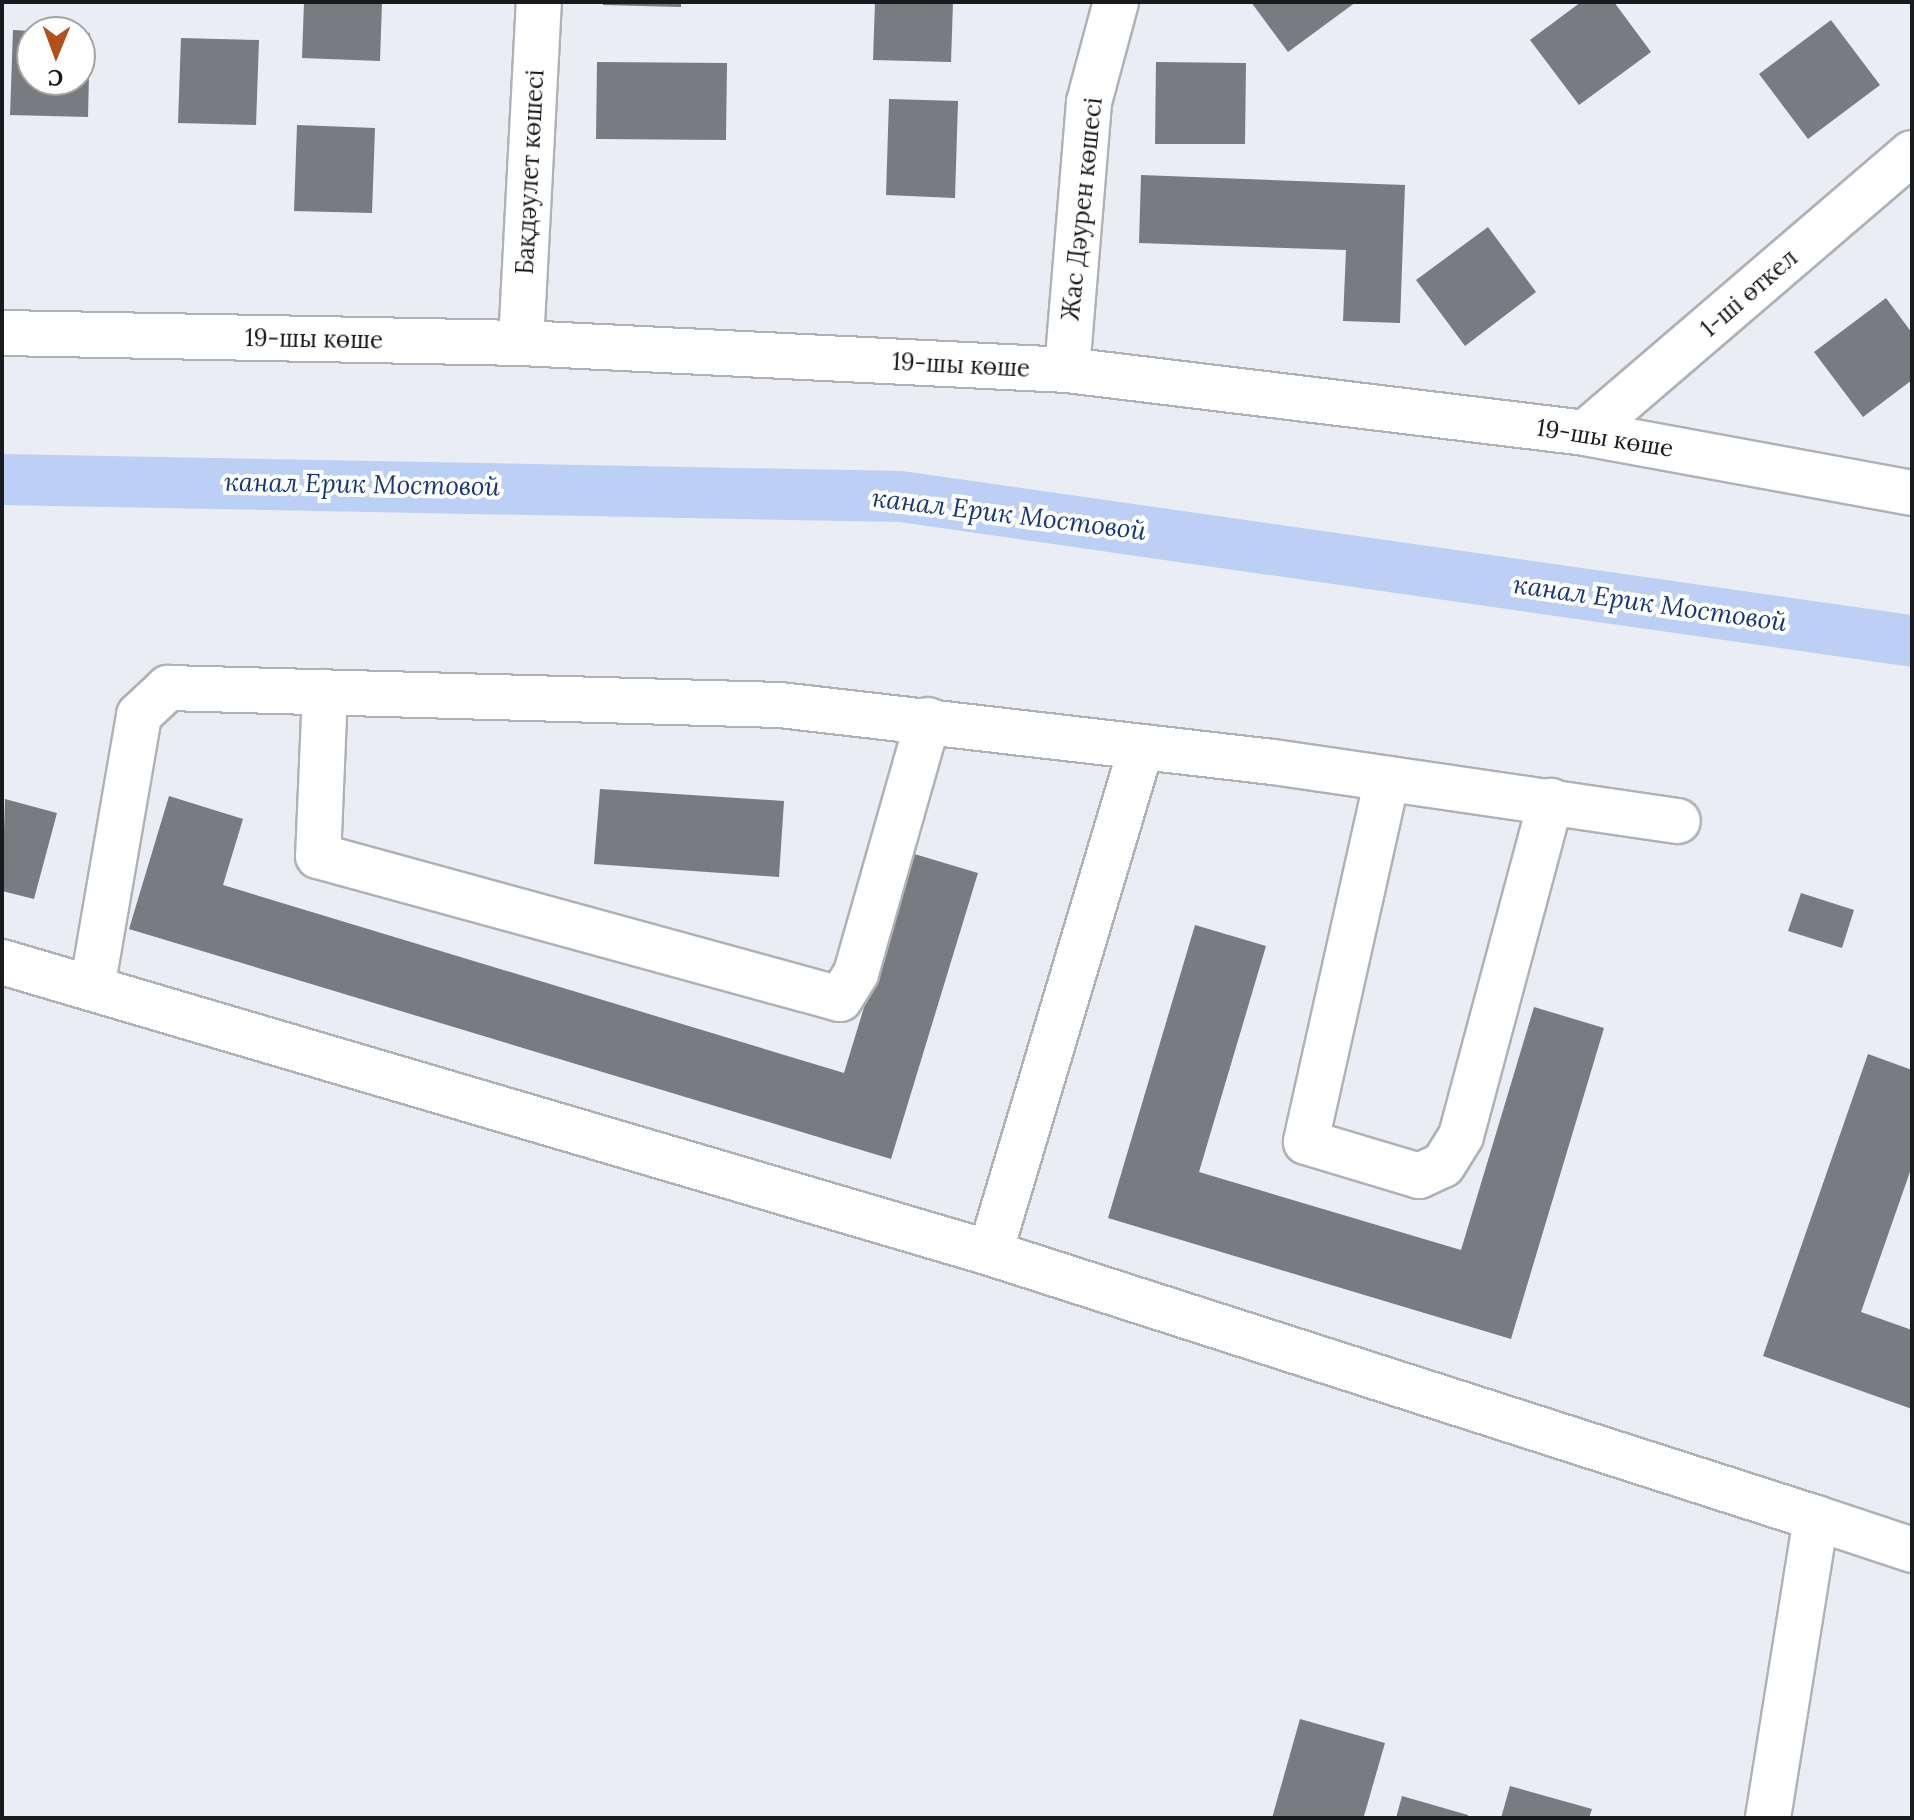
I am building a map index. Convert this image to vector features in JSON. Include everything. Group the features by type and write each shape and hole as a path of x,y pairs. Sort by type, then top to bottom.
{"street":[{"name":"Бақдәулет көшесi","path":"521,343 539,2"},
{"name":"Жас Дәурен көшесі","path":"1067,370 1089,102 1116,2"},
{"name":"1-шi өткел","path":"1585,433 1912,153"},
{"name":"19-шы көше","path":"2,333 521,343 1067,370 1585,433 1912,493"},
{"path":"92,988 139,715 168,688 780,705 928,720 1387,779 1678,821"},
{"path":"325,692 318,856 840,999 856,973 928,720"},
{"path":"990,1253 1141,748"},
{"path":"1387,779 1306,1142 1419,1176 1443,1165 1461,1136 1551,801"},
{"path":"2,962 990,1253 1912,1550"},
{"path":"1768,1818 1816,1518"}],"water":[{"name":"канал Ерик Мостовой","path":"2,454 902,471 1912,615 1912,667 899,522 2,505"}],"building":[{"path":"304,2 382,2 380,61 302,58"},
{"path":"603,2 681,2 681,7 603,5"},
{"path":"875,2 953,2 951,62 873,60"},
{"path":"1251,2 1356,2 1288,52"},
{"path":"1581,2 1614,2 1651,52 1579,105 1530,40"},
{"path":"1831,20 1880,85 1808,139 1759,74"},
{"path":"13,30 16,30 16,96 88,96 88,117 10,115"},
{"path":"181,38 259,40 256,125 178,123"},
{"path":"597,62 727,63 726,140 596,139"},
{"path":"1156,62 1246,63 1245,144 1155,144"},
{"path":"889,99 958,101 955,198 886,195"},
{"path":"297,125 375,128 372,213 294,211"},
{"path":"1141,175 1405,185 1400,323 1343,321 1346,250 1139,243"},
{"path":"1488,227 1536,292 1465,346 1416,280"},
{"path":"1886,298 1912,333 1912,380 1863,417 1814,352"},
{"path":"600,789 784,801 779,877 594,864"},
{"path":"169,796 243,819 223,885 844,1073 911,853 978,873 891,1159 129,929"},
{"path":"5,799 57,813 34,899 2,891"},
{"path":"1801,893 1854,910 1842,948 1788,931"},
{"path":"1195,925 1266,946 1199,1172 1461,1250 1534,1007 1604,1028 1511,1339 1108,1218"},
{"path":"1868,1054 1912,1070 1912,1166 1861,1312 1912,1330 1912,1409 1763,1356"},
{"path":"1300,1719 1385,1743 1364,1816 1369,1818 1272,1818"},
{"path":"1510,1786 1592,1809 1589,1818 1501,1818"},
{"path":"1402,1796 1468,1815 1468,1818 1396,1818"}]}
